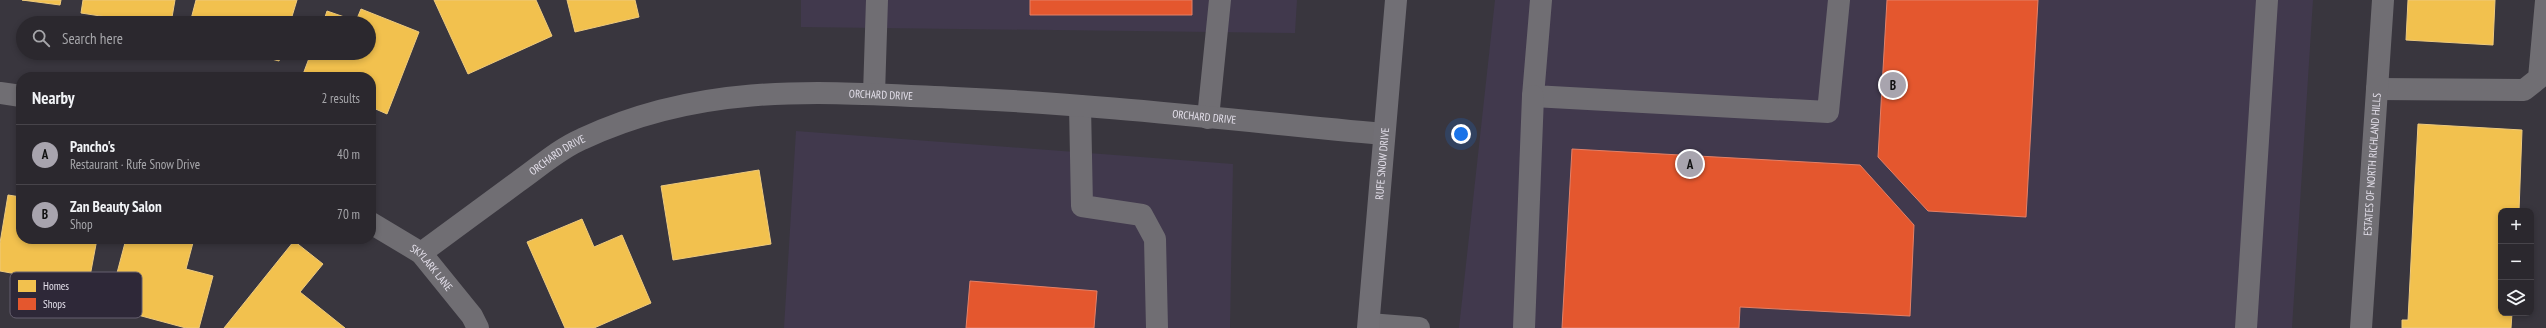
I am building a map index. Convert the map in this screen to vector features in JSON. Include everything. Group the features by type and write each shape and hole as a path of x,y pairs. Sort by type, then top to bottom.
{"main road":[{"name":"RUFE SNOW DRIVE","path":"1369,326 1383,134 1396,0"}],"street":[{"path":"874,94 877,0"},
{"path":"1208,118 1220,0"},
{"path":"1524,328 1533,96 1541,0"},
{"path":"1533,96 1828,112 1839,0"},
{"path":"2246,328 2266,0"},
{"name":"ESTATES OF NORTH RICHLAND HILLS","path":"2361,328 2383,0"},
{"path":"2377,89 2524,90 2539,78 2546,1"},
{"name":"ORCHARD DRIVE","path":"421,253 547,161 581,139 658,110 698,100 739,95 832,92 874,94 1080,106 1383,134"},
{"path":"0,93 16,95"},
{"path":"1080,106 1082,206 1142,215 1155,239 1156,328"},
{"name":"SKYLARK LANE","path":"376,225 421,253 472,316 478,328"},
{"path":"1369,326 1420,328"}],"shaded area":[{"path":"801,0 1297,0 1295,33 801,27"},
{"path":"1495,0 2313,0 2292,328 1459,328"},
{"path":"796,131 1233,164 1230,328 784,328"}],"building: Homes":[{"path":"22,0 61,0 60,5"},
{"path":"83,0 175,0 172,16 100,16 81,13"},
{"path":"196,0 297,0 292,16 192,16"},
{"path":"434,0 536,0 552,36 468,74"},
{"path":"567,0 635,0 639,17 575,32"},
{"path":"2408,0 2495,0 2493,45 2406,40"},
{"path":"361,9 419,32 387,114 376,109 376,72 304,72 308,60 376,60 376,16 358,16"},
{"path":"327,11 342,16 325,16"},
{"path":"2418,124 2522,130 2519,208 2498,208 2498,316 2512,316 2511,328 2402,328 2402,320 2408,320"},
{"path":"759,170 771,244 673,260 661,186"},
{"path":"8,195 16,196 16,244 96,244 91,272 10,273 0,271 0,243"},
{"path":"582,219 594,247 622,235 651,303 594,328 565,328 527,242"},
{"path":"125,244 193,244 186,269 213,276 199,328 186,328 142,316 142,272 117,272"},
{"path":"292,244 298,244 323,264 300,292 345,328 224,328"}],"building: Shops":[{"path":"1030,0 1192,0 1192,15 1030,15"},
{"path":"1887,0 2038,0 2026,217 1928,211 1878,157"},
{"path":"1572,149 1860,165 1914,225 1910,316 1740,307 1739,328 1562,328"},
{"path":"970,281 1097,291 1094,328 966,328"}],"place":[{"name":"Zan Beauty Salon","path":"1893,85"},
{"name":"Pancho's","path":"1690,164"}]}
